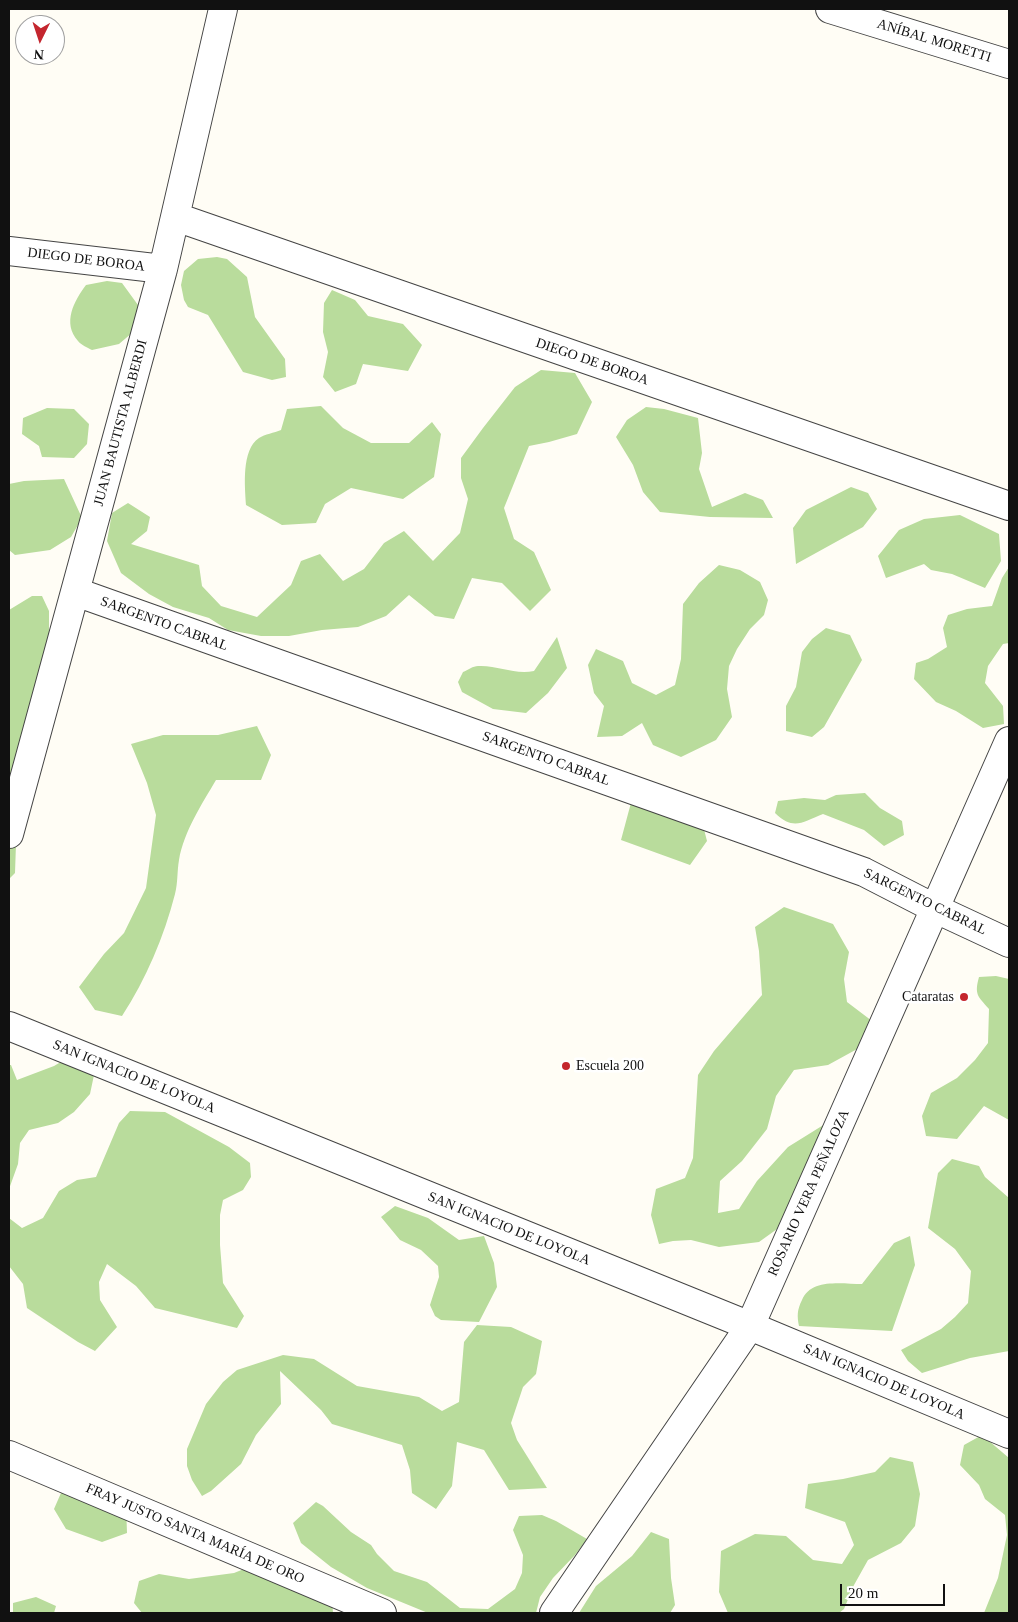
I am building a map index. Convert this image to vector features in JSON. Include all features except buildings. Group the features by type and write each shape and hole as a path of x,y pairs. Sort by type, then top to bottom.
{"street":[{"name":"JUAN BAUTISTA ALBERDI","path":"9,834 163,269 223,9"},
{"name":"ANÍBAL MORETTI","path":"830,9 1009,64"},
{"name":"DIEGO DE BOROA","path":"176,217 1009,506"},
{"name":"DIEGO DE BOROA","path":"9,251 163,269"},
{"name":"SARGENTO CABRAL","path":"76,592 864,872 936,909 1009,942"},
{"name":"ROSARIO VERA PEÑALOZA","path":"554,1613 750,1326 1009,742"},
{"name":"SAN IGNACIO DE LOYOLA","path":"9,1026 750,1326 1009,1434"},
{"name":"FRAY JUSTO SANTA MARÍA DE ORO","path":"9,1455 382,1613"}],"green space":[{"path":"217,257 227,259 247,277 255,317 285,359 286,377 272,380 243,372 208,315 188,307 184,300 181,285 184,271 198,259"},
{"path":"107,281 122,283 138,305 139,327 119,344 92,350 78,341 73,334 70,320 77,298 86,285"},
{"path":"332,290 355,300 368,316 403,324 422,345 408,371 363,364 356,384 335,392 323,377 328,352 323,332 324,303"},
{"path":"541,370 575,373 592,402 577,434 529,446 504,508 514,539 534,552 551,590 530,611 502,583 472,578 454,619 435,616 409,595 386,616 358,627 322,630 289,636 261,636 228,630 209,618 173,607 149,594 121,573 107,541 112,513 128,503 150,517 147,531 131,544 199,565 202,586 221,606 257,617 291,585 301,561 320,554 343,581 364,569 384,543 404,531 433,561 460,533 468,499 461,478 461,458 515,387"},
{"path":"321,406 343,428 371,443 409,443 432,422 441,434 434,477 403,499 351,488 325,504 316,523 282,525 246,505 245,469 249,451 253,444 261,437 281,430 287,409"},
{"path":"646,407 664,409 698,418 702,453 699,469 712,507 745,493 763,500 773,518 710,517 660,512 643,492 633,465 616,437 627,420"},
{"path":"47,408 74,409 89,424 87,444 74,458 42,457 39,446 22,434 23,418"},
{"path":"64,479 82,518 71,537 50,550 15,555 9,550 9,484 24,481"},
{"path":"851,487 868,493 877,509 863,527 796,564 793,528 806,510"},
{"path":"960,515 999,534 1001,561 985,588 952,574 931,570 924,564 886,578 878,556 899,530 924,519"},
{"path":"719,565 740,570 760,582 768,600 764,615 750,629 729,666 727,689 732,717 716,740 681,757 653,745 642,723 622,736 597,737 604,706 594,693 588,665 596,649 623,661 632,683 656,695 675,685 681,659 683,604 699,583"},
{"path":"1009,567 1009,643 1003,644 988,666 985,683 1003,706 1004,724 983,728 956,711 936,702 914,679 916,663 928,659 947,647 943,628 948,615 967,609 992,606 1002,578"},
{"path":"32,596 42,596 49,611 49,658 16,844 15,873 9,879 9,610"},
{"path":"826,628 850,635 862,660 824,727 812,737 786,731 786,706 796,687 802,652 812,639"},
{"path":"557,637 567,668 548,693 526,713 493,709 462,692 458,682 463,672 474,667 485,666 520,672 534,671"},
{"path":"257,726 271,755 261,780 216,780 194,818 181,849 176,890 171,910 160,942 139,987 122,1016 95,1010 79,987 104,954 124,933 146,888 156,815 147,783 131,744 163,735 218,735"},
{"path":"865,793 880,808 902,821 904,835 884,846 864,830 823,814 804,822 793,823 782,819 775,813 778,801 804,798 825,800 836,795"},
{"path":"632,799 700,814 707,841 690,865 621,840"},
{"path":"784,907 833,924 849,952 844,979 847,1002 876,1024 859,1048 828,1065 794,1070 776,1096 767,1129 742,1161 720,1181 718,1213 739,1209 757,1181 788,1147 825,1124 834,1144 830,1180 791,1219 759,1242 719,1247 691,1240 659,1244 651,1215 656,1189 685,1178 693,1158 698,1075 714,1051 762,995 759,951 755,927"},
{"path":"996,976 1009,979 1009,1120 984,1106 957,1139 926,1136 922,1116 931,1093 957,1078 975,1060 988,1043 989,1009 978,995 977,988 979,977"},
{"path":"71,1056 94,1075 90,1094 74,1112 58,1123 29,1130 20,1143 18,1164 9,1189 9,1065 11,1065 17,1080 54,1066"},
{"path":"130,1111 165,1112 229,1147 250,1163 251,1177 243,1190 223,1200 220,1215 223,1283 244,1316 237,1328 155,1308 136,1286 107,1264 99,1282 100,1300 117,1327 95,1351 27,1308 23,1284 9,1266 9,1218 22,1228 43,1218 59,1191 77,1180 96,1177 119,1123"},
{"path":"952,1159 979,1166 985,1177 1009,1198 1009,1351 970,1358 922,1373 908,1361 901,1350 941,1329 968,1303 971,1271 955,1249 928,1228 938,1173"},
{"path":"395,1206 428,1218 459,1240 484,1236 494,1263 497,1287 479,1322 441,1320 435,1316 430,1305 439,1277 438,1266 421,1250 400,1240 381,1217"},
{"path":"910,1236 915,1265 892,1331 799,1326 798,1310 806,1293 812,1288 837,1283 862,1284 894,1243"},
{"path":"477,1325 511,1327 542,1341 536,1374 523,1387 511,1423 517,1440 547,1488 509,1490 484,1450 457,1442 452,1486 436,1509 412,1493 410,1470 402,1445 332,1424 321,1410 280,1371 281,1404 256,1435 241,1464 211,1491 202,1496 192,1480 187,1466 187,1449 206,1404 223,1382 237,1370 283,1355 314,1359 357,1386 419,1397 442,1411 459,1402 464,1342"},
{"path":"982,1435 1009,1458 1009,1613 984,1613 998,1578 1007,1535 1005,1515 985,1499 979,1485 960,1465 964,1445"},
{"path":"890,1457 913,1462 920,1494 915,1526 901,1543 868,1560 854,1585 844,1609 839,1613 728,1613 719,1592 721,1551 755,1534 786,1536 813,1560 842,1564 854,1545 845,1522 805,1508 808,1484 875,1472"},
{"path":"61,1493 78,1493 126,1505 127,1533 102,1542 66,1529 54,1509"},
{"path":"316,1502 323,1506 351,1532 371,1545 394,1571 427,1582 460,1608 488,1609 515,1589 522,1573 523,1555 513,1530 519,1516 542,1515 587,1539 553,1578 540,1597 536,1613 428,1613 367,1588 331,1567 301,1543 293,1523"},
{"path":"651,1532 669,1539 671,1578 675,1605 670,1613 579,1613 596,1586 632,1556"},
{"path":"264,1561 332,1599 333,1613 142,1613 134,1603 139,1581 159,1574 189,1579 234,1573"},
{"path":"36,1597 56,1606 54,1613 13,1613 13,1603"}],"place":[{"name":"Cataratas","path":"964,997"},
{"name":"Escuela 200","path":"566,1066"}]}
